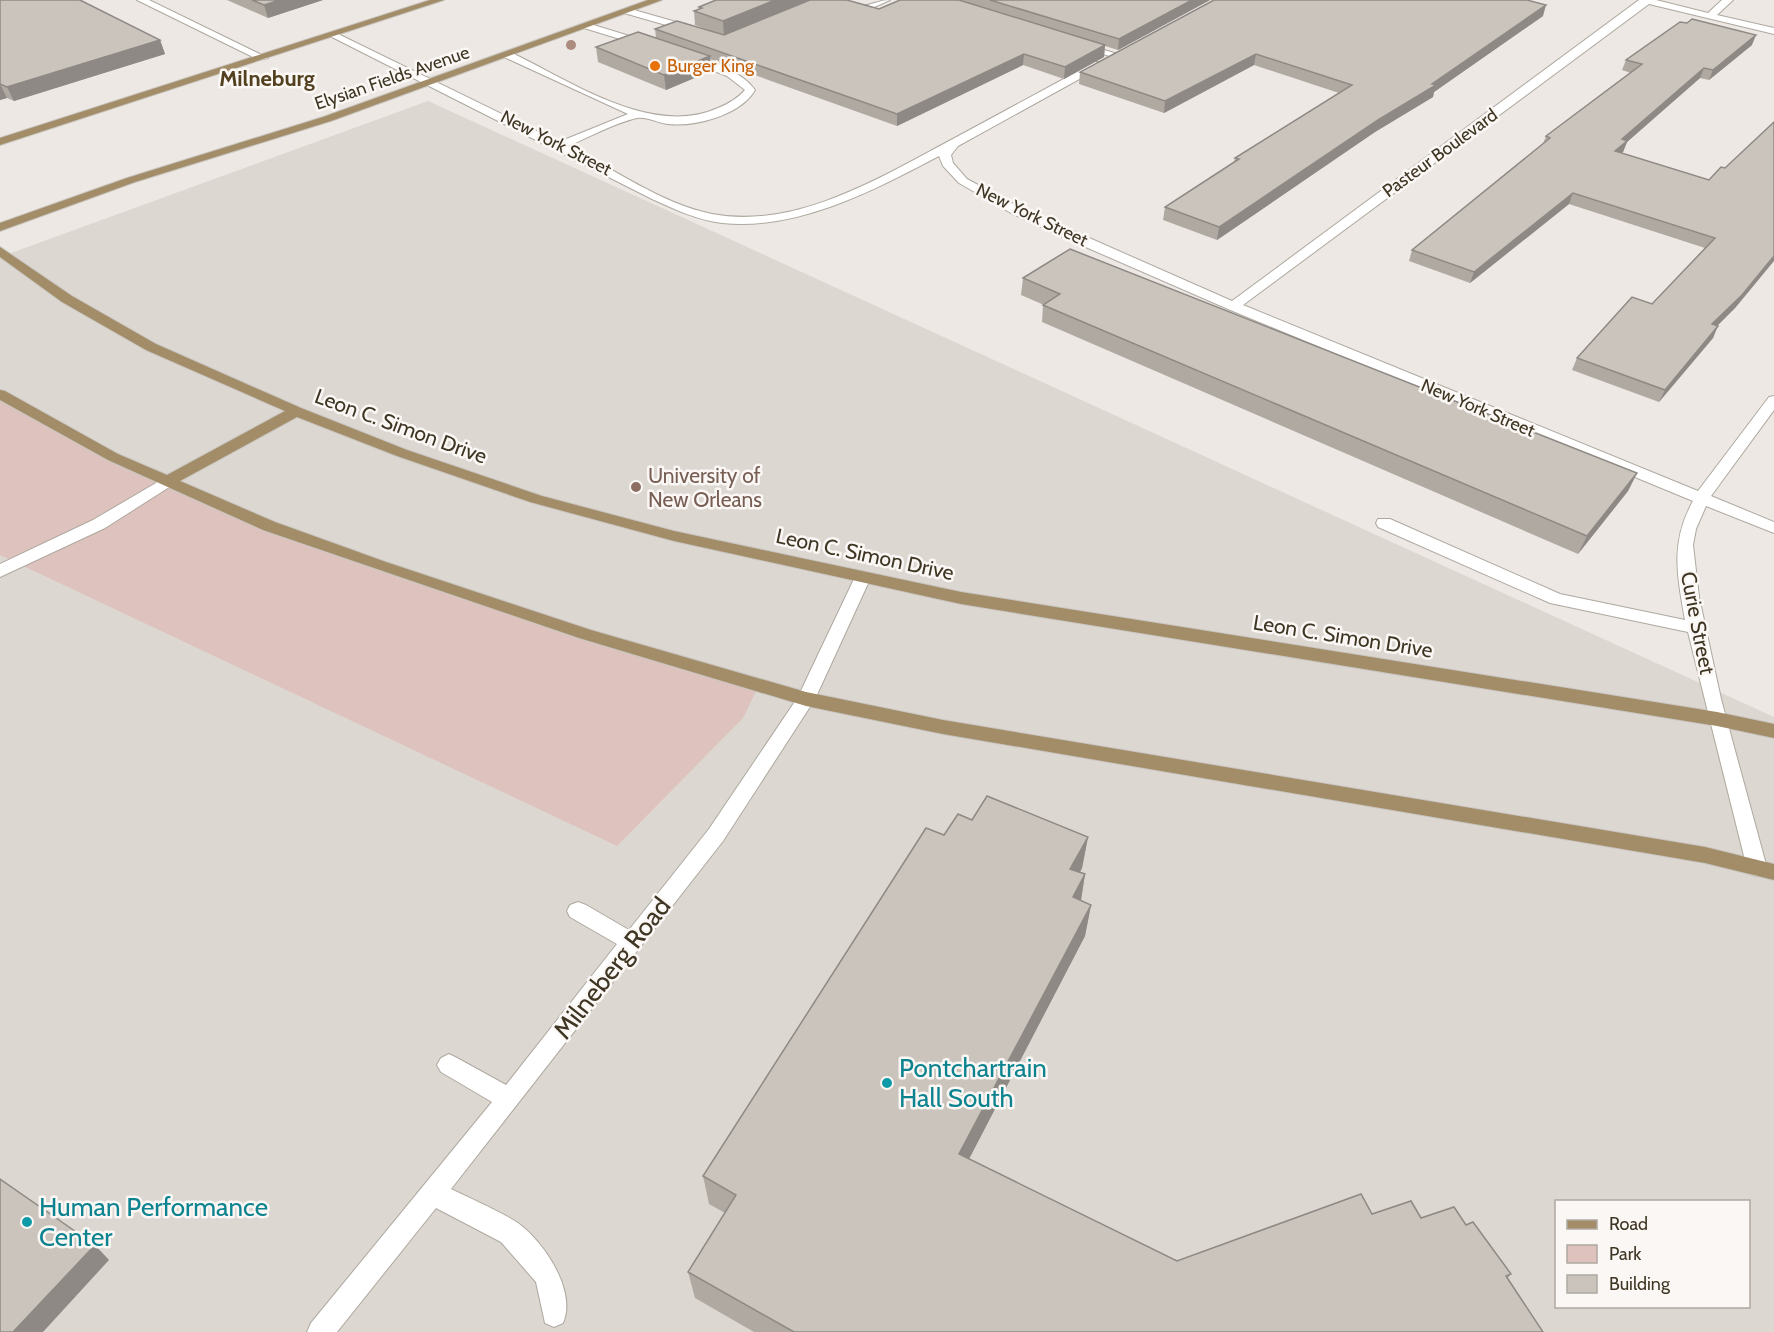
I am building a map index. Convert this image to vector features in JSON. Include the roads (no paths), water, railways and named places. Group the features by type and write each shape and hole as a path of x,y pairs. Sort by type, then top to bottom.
{"main road":[{"path":"0,142 439,0"},
{"name":"Elysian Fields Avenue","path":"0,227 131,180 327,119 435,82 657,0"},
{"name":"Leon C. Simon Drive","path":"0,251 68,298 151,347 296,411 402,453 536,499 674,536 961,598 1717,719 1774,731"},
{"path":"0,394 113,457 269,526 380,566 585,634 806,699 943,727 1353,794 1705,855 1766,870"},
{"path":"168,481 296,411"}],"street":[{"path":"142,0 263,58"},
{"path":"812,5 823,0"},
{"path":"828,0 861,10 885,0"},
{"path":"1646,0 1774,31"},
{"name":"Pasteur Boulevard","path":"1233,306 1646,0"},
{"path":"1710,16 1728,0"},
{"path":"627,11 672,22 703,34"},
{"path":"672,22 692,15"},
{"path":"587,26 658,48"},
{"name":"New York Street","path":"333,35 435,82 559,146 702,215 722,219 780,215 854,194 896,176 955,142"},
{"path":"1072,41 1116,55"},
{"path":"955,142 1127,50"},
{"path":"508,55 640,113 671,121 691,120 742,100 750,90 740,80 725,72 679,55"},
{"path":"559,146 640,113"},
{"name":"New York Street","path":"955,142 947,151 947,164 970,185 1065,233 1233,306 1700,500 1774,528"},
{"name":"Curie Street","path":"1766,870 1717,719 1695,628 1685,547 1687,532 1700,500 1774,400"},
{"path":"0,571 99,524 168,481"},
{"path":"1384,523 1556,599 1695,628"},
{"name":"Milneberg Road","path":"320,1332 509,1099 716,835 806,699 863,577"},
{"path":"578,911 632,942"},
{"path":"448,1065 509,1099"},
{"path":"433,1193 510,1233 548,1276 554,1314"}],"place":[{"name":"Burger King","path":"655,66"},
{"name":"University of New Orleans","path":"636,487"},
{"name":"Pontchartrain Hall South","path":"887,1083"},
{"name":"Human Performance Center","path":"27,1222"}],"district":[{"name":"Milneburg","path":"267,78"}]}
